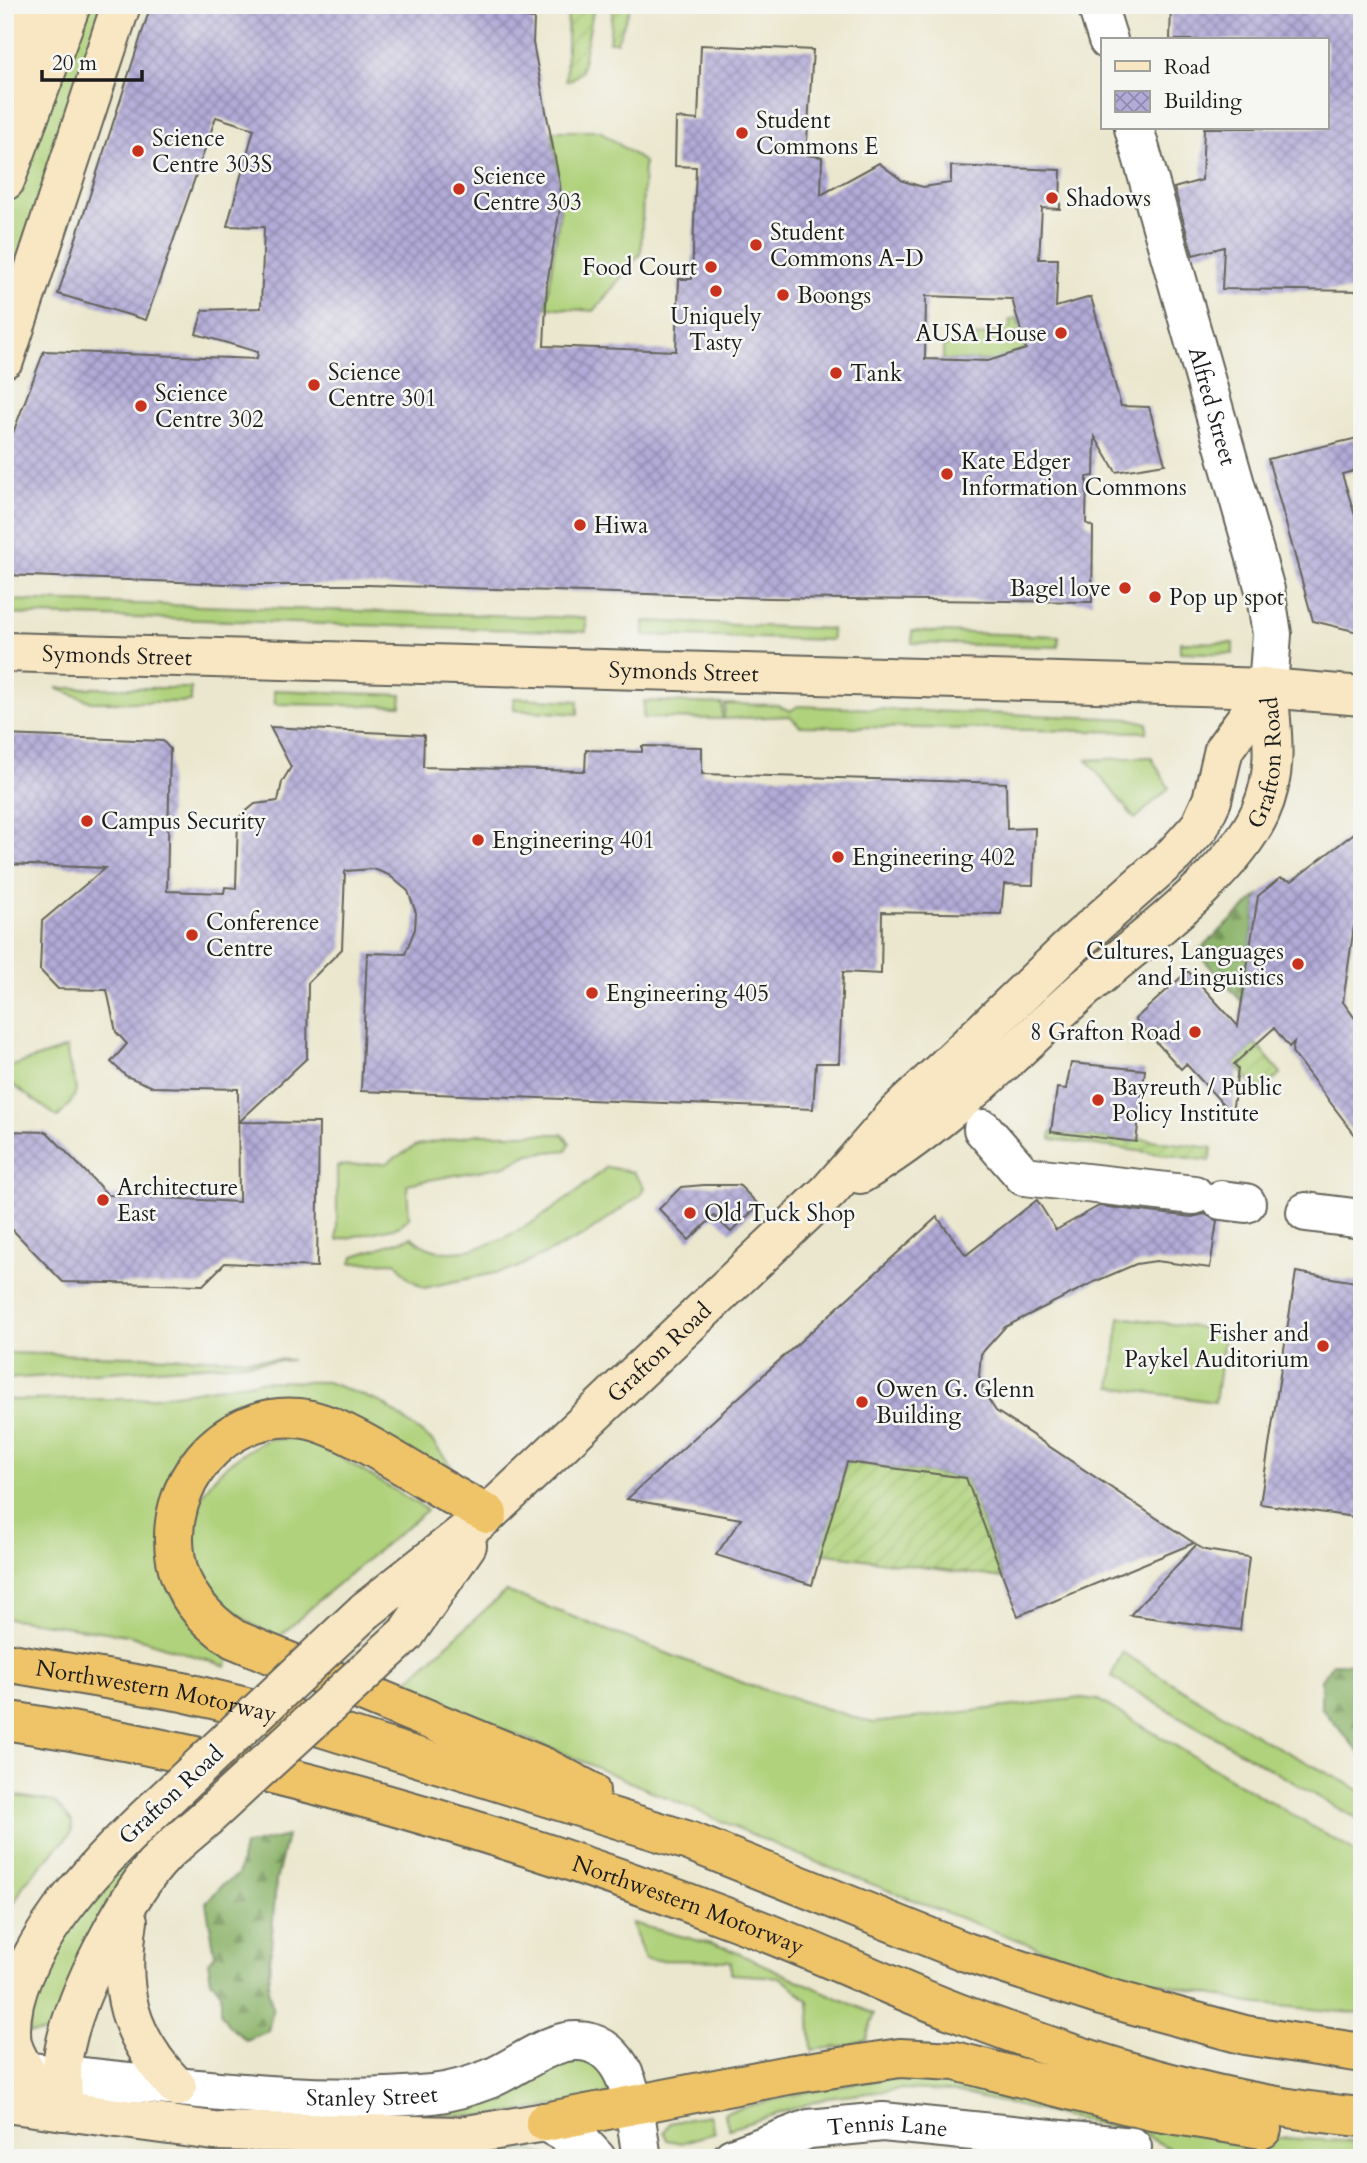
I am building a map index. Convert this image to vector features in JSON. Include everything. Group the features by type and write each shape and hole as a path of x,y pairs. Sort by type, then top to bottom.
{"highway":[{"path":"488,1514 458,1501 361,1443 321,1424 301,1418 275,1418 235,1432 218,1443 189,1477 176,1518 176,1562 198,1608 213,1625 234,1639 544,1768 689,1841"},
{"name":"Northwestern Motorway","path":"5,1661 183,1692 288,1717 689,1841 966,1952 1088,1992 1245,2035 1356,2051"},
{"name":"Northwestern Motorway","path":"5,1720 176,1753 376,1800 619,1877 743,1923 955,2011 1069,2053 1236,2099 1315,2113 1362,2117"},
{"path":"545,2122 788,2075 900,2058 955,2061 1152,2111 1283,2133 1362,2131"}],"main road":[{"path":"5,87 31,5"},
{"path":"5,181 71,5"},
{"path":"5,358 121,5"},
{"name":"Symonds Street","path":"5,652 1268,688 1362,696"},
{"name":"Grafton Road","path":"829,1191 895,1153 959,1102 1193,894 1239,847 1261,812 1270,785 1274,753 1268,688"},
{"name":"Grafton Road","path":"488,1514 406,1634 163,1855 131,1902 81,2001 65,2047 32,2086 12,2044 8,1999 23,1965 57,1906 156,1808 365,1611 488,1514 829,1191 896,1114 1191,837 1212,800 1224,750 1268,688"},
{"path":"131,1902 125,1941 125,1992 143,2046 177,2087"},
{"name":"Stanley Street","path":"32,2086 214,2131 461,2136 545,2122"}],"street":[{"path":"1097,5 1107,38"},
{"name":"Alfred Street","path":"1135,130 1265,590 1272,634 1268,688"},
{"path":"983,1129 1024,1176 1220,1199"},
{"path":"1306,1212 1362,1219"},
{"name":"Stanley Street","path":"32,2086 177,2087 336,2096 434,2094 488,2080 560,2043 575,2039 593,2043 612,2054 622,2068 633,2106 642,2158"},
{"path":"545,2122 581,2142 596,2158"},
{"name":"Tennis Lane","path":"732,2158 809,2129 883,2122 1132,2147"}],"green space":[{"path":"80,5 108,5 5,301 5,206"},
{"path":"568,5 594,6 581,72 566,81"},
{"path":"631,5 617,42 609,42 613,6"},
{"path":"552,131 600,131 644,162 641,253 594,311 546,307 561,203"},
{"path":"1017,318 1026,349 994,361 943,360 943,346 1011,327 1009,321"},
{"path":"5,600 586,618 586,632 5,614"},
{"path":"644,621 831,629 832,640 644,635"},
{"path":"912,631 1059,636 1058,647 912,643"},
{"path":"1180,642 1233,643 1233,654 1180,652"},
{"path":"56,688 191,688 191,702 92,702"},
{"path":"274,690 402,695 401,706 275,704"},
{"path":"514,698 578,701 578,714 514,710"},
{"path":"644,701 722,704 722,719 643,718"},
{"path":"725,704 778,705 790,711 798,706 1132,719 1147,723 1147,732 800,726 790,716 724,719"},
{"path":"1151,757 1169,788 1135,819 1087,760"},
{"path":"1258,896 1242,1002 1197,952"},
{"path":"1256,1044 1281,1073 1260,1092 1234,1064"},
{"path":"67,1048 76,1090 68,1106 58,1117 10,1083 5,1073 9,1067"},
{"path":"1051,1132 1135,1142 1136,1138 1212,1148 1210,1161 1050,1139"},
{"path":"479,1134 562,1134 570,1143 567,1150 529,1154 505,1166 407,1184 409,1218 398,1227 337,1240 337,1166 386,1163 417,1145"},
{"path":"607,1167 633,1172 644,1187 642,1194 585,1235 514,1269 424,1288 408,1278 396,1262 351,1263 354,1256 412,1237 433,1249 458,1252 485,1245 541,1217"},
{"path":"1120,1317 1225,1331 1215,1402 1111,1387"},
{"path":"5,1350 7,1353 292,1360 5,1379"},
{"path":"260,1381 327,1382 382,1403 432,1441 461,1479 294,1400 250,1402 214,1419 189,1444 161,1509 230,1656 226,1666 128,1635 5,1618 5,1400 142,1399"},
{"path":"268,1439 310,1439 427,1510 328,1592 278,1638 236,1613 219,1596 205,1576 196,1555 193,1532 197,1509 215,1477 236,1459"},
{"path":"847,1462 966,1478 1003,1578 819,1553"},
{"path":"506,1591 746,1684 873,1723 1081,1698 1098,1700 1362,1856 1362,2014 1249,2003 1080,1964 830,1868 558,1751 398,1689"},
{"path":"1122,1652 1264,1740 1362,1791 1362,1822 1111,1677"},
{"path":"1333,1663 1362,1664 1362,1756 1321,1707 1321,1680"},
{"path":"5,1794 55,1802 72,1822 72,1832 24,1884 5,1921"},
{"path":"172,1818 178,1821 57,2022 48,2033 29,2033 37,1974 89,1897"},
{"path":"287,1836 276,1881 268,1989 273,2009 268,2031 246,2040 229,2026 221,2014 221,1993 211,1980 208,1962 215,1954 206,1903 222,1885 238,1875 244,1846"},
{"path":"632,1923 726,1948 874,2014 866,2039 848,2046 812,2050 809,2001 780,1977 731,1974 731,1961 645,1960"},
{"path":"583,2056 605,2067 613,2087 605,2099 488,2116 442,2115 438,2109 524,2073"},
{"path":"934,2076 1222,2135 1362,2142 1362,2158 1173,2157 1172,2150 1141,2133 950,2091 901,2089 827,2098 729,2129 724,2113 828,2088"},
{"path":"709,2115 715,2132 682,2143 667,2140 664,2132 670,2123"},
{"path":"531,2150 554,2158 436,2158"},
{"path":"152,2152 264,2158 153,2158"}],"building":[{"path":"151,5 526,5 526,18 534,19 533,43 560,184 561,203 547,283 544,346 676,351 679,279 692,279 696,167 675,166 676,118 698,120 701,45 813,50 806,155 822,157 821,195 879,163 903,181 923,187 951,183 951,166 1061,170 1060,209 1042,208 1039,259 1058,259 1056,307 1091,297 1121,406 1149,407 1165,464 1116,472 1095,437 1094,476 1087,477 1086,523 1093,527 1092,602 770,598 368,585 253,585 5,575 5,454 44,351 257,359 258,352 196,334 203,310 261,308 264,227 227,226 254,129 216,117 146,320 58,294","holes":["926,296 1012,299 1026,349 988,361 925,359"]},
{"path":"1171,5 1362,5 1362,291 1222,289 1224,247 1193,255 1174,188 1202,180 1204,130 1328,130 1328,38 1170,38"},
{"path":"1362,437 1362,469 1342,474 1358,525 1362,525 1362,633 1313,621 1268,459"},
{"path":"270,727 424,735 423,767 585,771 586,750 642,752 642,746 702,747 702,774 1006,783 1007,829 1035,828 1033,885 1004,884 1001,914 882,912 881,974 843,972 839,1063 816,1063 813,1109 361,1091 367,953 405,954 415,929 416,913 408,891 389,875 374,869 345,871 342,949 308,983 307,1058 239,1122 319,1123 317,1267 225,1263 203,1285 63,1282 5,1222 5,1131 47,1132 108,1195 239,1202 238,1089 153,1087 126,1076 111,1062 127,1044 116,1032 107,990 58,989 40,970 42,921 105,868 5,864 5,735 163,741 170,749 167,891 224,893 225,887 236,888 238,818 255,804 278,801 282,782 291,767"},
{"name":"Cultures, Languages and Linguistics","path":"1362,827 1362,921 1354,926 1343,1002 1362,1028 1362,1144 1292,1052 1294,1042 1289,1047 1274,1028 1234,1064 1238,1068 1232,1114 1186,1064 1181,1069 1135,1019 1188,971 1238,1026 1258,896 1280,878 1292,881"},
{"name":"Bayreuth / Public Policy Institute","path":"1071,1063 1145,1070 1136,1142 1051,1132 1057,1088 1066,1089"},
{"name":"Old Tuck Shop","path":"739,1185 759,1205 731,1232 714,1216 689,1240 659,1209 681,1187"},
{"name":"Owen G. Glenn Building","path":"1037,1200 1056,1230 1099,1206 1192,1217 1205,1214 1217,1221 1210,1268 1156,1261 1136,1264 1092,1283 1005,1327 981,1354 979,1376 985,1394 996,1411 1194,1543 1018,1616 966,1478 847,1462 812,1585 716,1555 741,1519 627,1499 937,1217 966,1255"},
{"name":"Fisher and Paykel Auditorium","path":"1296,1272 1362,1283 1362,1518 1260,1504"},
{"path":"1196,1545 1205,1550 1249,1557 1240,1630 1130,1615"}],"place":[{"name":"Student Commons E","path":"742,133"},
{"name":"Science Centre 303S","path":"138,151"},
{"name":"Science Centre 303","path":"459,189"},
{"name":"Shadows","path":"1052,198"},
{"name":"Student Commons A-D","path":"756,245"},
{"name":"Food Court","path":"711,267"},
{"name":"Uniquely Tasty","path":"716,291"},
{"name":"Boongs","path":"783,295"},
{"name":"AUSA House","path":"1061,333"},
{"name":"Tank","path":"836,373"},
{"name":"Science Centre 301","path":"314,385"},
{"name":"Science Centre 302","path":"141,406"},
{"name":"Kate Edger Information Commons","path":"947,474"},
{"name":"Hiwa","path":"580,525"},
{"name":"Bagel love","path":"1125,588"},
{"name":"Pop up spot","path":"1155,597"},
{"name":"Campus Security","path":"87,821"},
{"name":"Engineering 401","path":"478,840"},
{"name":"Engineering 402","path":"838,857"},
{"name":"Conference Centre","path":"192,935"},
{"name":"Cultures, Languages and Linguistics","path":"1298,964"},
{"name":"Engineering 405","path":"592,993"},
{"name":"8 Grafton Road","path":"1195,1032"},
{"name":"Bayreuth / Public Policy Institute","path":"1098,1100"},
{"name":"Architecture East","path":"103,1200"},
{"name":"Old Tuck Shop","path":"690,1213"},
{"name":"Fisher and Paykel Auditorium","path":"1323,1346"},
{"name":"Owen G. Glenn Building","path":"862,1402"}]}
